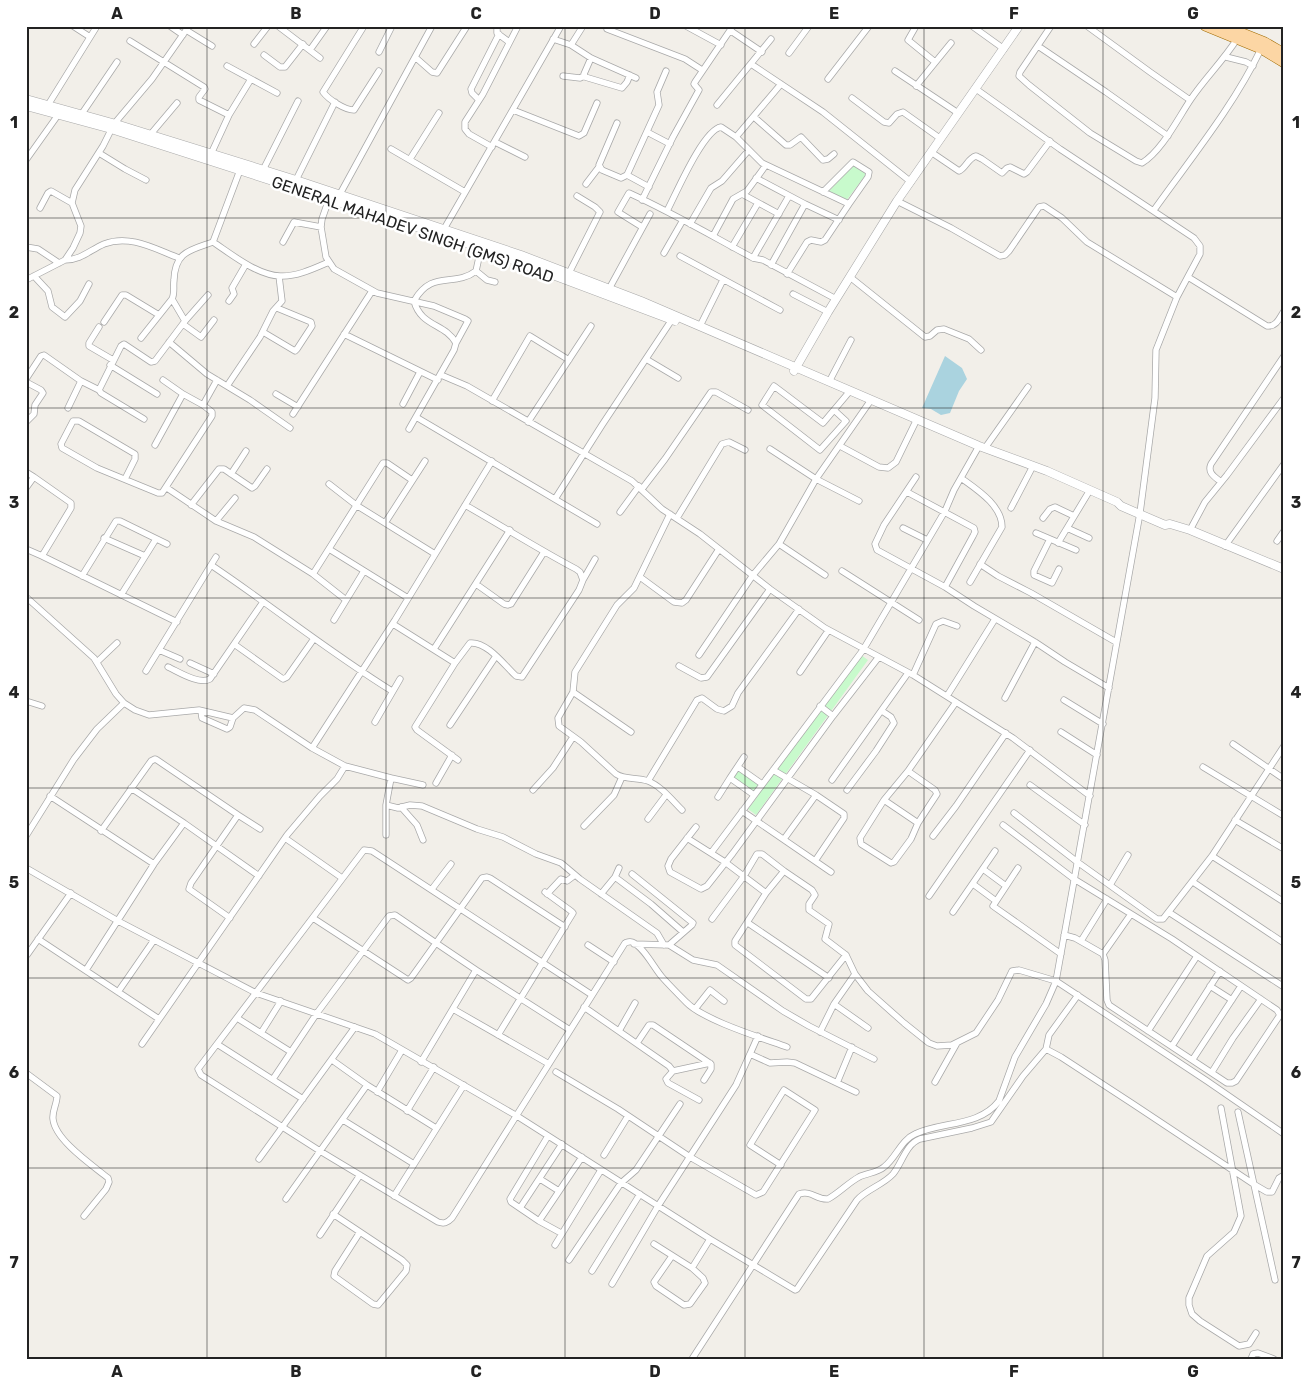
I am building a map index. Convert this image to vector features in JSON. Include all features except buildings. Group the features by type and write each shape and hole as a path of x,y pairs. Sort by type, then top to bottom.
{"main road":[{"path":"1205,26 1261,49 1284,63"},
{"path":"1225,26 1264,42 1284,53"}],"street":[{"path":"73,26 90,37"},
{"path":"48,105 97,26"},
{"path":"170,26 186,30 212,46"},
{"path":"254,44 268,26"},
{"path":"278,26 320,58"},
{"path":"310,50 327,26"},
{"path":"364,26 323,92 335,102 350,110 354,110 379,71"},
{"path":"379,52 392,26"},
{"path":"340,194 432,26"},
{"path":"415,56 432,72 437,73 467,26"},
{"path":"497,26 496,30 509,42"},
{"path":"518,26 480,100 464,126 469,134 526,157"},
{"path":"444,229 561,26"},
{"path":"571,45 583,26"},
{"path":"686,26 721,45"},
{"path":"789,53 809,26"},
{"path":"828,79 869,26"},
{"path":"916,26 908,40 935,62"},
{"path":"972,26 1004,50"},
{"path":"26,100 81,114 112,126 150,135 296,180 444,229 609,289 673,318 700,326 794,369 897,201 1019,26"},
{"path":"1051,26 1020,72 1020,76 1028,85 1090,133 1142,163 1168,136 1190,100 1226,57 1237,39"},
{"path":"1088,26 1190,100"},
{"path":"608,29 678,56 702,70"},
{"path":"642,200 698,91 699,88 694,83 732,29 762,52"},
{"path":"26,280 65,260 78,240 81,226 72,203 75,190 99,153 112,126 152,79 186,30"},
{"path":"480,100 472,92 471,88 499,34"},
{"path":"553,39 571,45 591,58 636,78"},
{"path":"717,105 771,39"},
{"path":"130,41 204,87 205,89 199,100 229,116"},
{"path":"916,86 951,43"},
{"path":"264,55 280,67 285,67 303,44"},
{"path":"1038,46 1168,136"},
{"path":"1154,210 1203,143 1253,66 1261,49"},
{"path":"1226,57 1246,62 1253,66"},
{"path":"584,76 591,58"},
{"path":"81,114 118,62"},
{"path":"751,64 823,112 911,182"},
{"path":"226,66 278,93"},
{"path":"599,167 621,178 627,175 659,105 657,92 666,71"},
{"path":"895,71 958,113"},
{"path":"563,76 580,78 584,76 622,88 630,75"},
{"path":"211,154 229,116 251,79"},
{"path":"736,138 782,84"},
{"path":"692,1359 799,1194 810,1193 824,1200 828,1199 858,1178 884,1168 905,1141 914,1134 931,1128 974,1119 995,1106 999,1101 1015,1057 1046,1004 1056,981 1140,511 1155,398 1156,350 1177,297 1201,250 1199,242 976,89"},
{"path":"852,98 884,122 889,123 897,114 904,112 941,139"},
{"path":"263,170 298,101"},
{"path":"150,135 178,102"},
{"path":"296,180 335,102"},
{"path":"513,110 579,136 584,133 597,103"},
{"name":"GENERAL MAHADEV SINGH (GMS) ROAD","path":"26,106 58,115 112,126 240,170 481,248 673,318 1117,502 1123,501 1140,511 1166,520 1170,524 1190,530 1284,570"},
{"path":"410,159 439,113"},
{"path":"26,160 58,115"},
{"path":"754,117 788,146 801,137 823,160 828,159 834,154"},
{"path":"586,184 599,167 600,160 617,123"},
{"path":"667,211 700,147 712,131 721,126 766,165 849,204"},
{"path":"647,132 670,144"},
{"path":"931,152 959,171 976,156 1002,173 1010,167 1024,174 1050,141"},
{"path":"391,149 464,192"},
{"path":"690,224 711,188 722,181 748,151"},
{"path":"99,153 146,180"},
{"path":"788,274 808,240 824,242 869,174 868,171 855,162 851,163 823,192"},
{"path":"714,236 733,199 747,191 766,165"},
{"path":"214,242 240,170"},
{"path":"627,175 649,187"},
{"path":"756,178 839,220"},
{"path":"40,208 51,191 72,203"},
{"path":"642,228 620,214 618,210 629,194 667,211 732,247 771,265 836,300"},
{"path":"742,194 779,214"},
{"path":"568,273 600,212 577,196"},
{"path":"753,258 789,196"},
{"path":"329,199 321,228 326,257 340,273 372,291 386,296 434,306 468,321 439,378 409,429"},
{"path":"897,201 951,228 1000,256 1009,251 1040,207 1044,206 1062,218 1086,242 1177,297"},
{"path":"732,247 758,203"},
{"path":"771,265 805,204"},
{"path":"609,289 650,214"},
{"path":"664,253 683,220"},
{"path":"283,242 294,222 321,228"},
{"path":"65,260 76,258 105,244 122,240 143,244 179,258"},
{"path":"141,338 172,299 175,271 179,258 190,250 214,242"},
{"path":"214,242 246,264 266,273 279,276 303,272 329,262"},
{"path":"26,247 38,249 59,264"},
{"path":"476,271 481,248"},
{"path":"680,256 780,310"},
{"path":"229,301 234,294 232,288 246,264"},
{"path":"476,271 487,280 495,282"},
{"path":"456,343 448,332 425,320 416,310 414,301 420,291 429,284 464,277 476,271"},
{"path":"34,276 48,291 52,308 64,316 80,301 90,284"},
{"path":"227,386 282,300 279,276"},
{"path":"850,277 925,337 930,336 937,330 944,329 969,339 981,350"},
{"path":"1188,277 1267,326 1272,327 1276,324 1284,311"},
{"path":"700,326 723,280"},
{"path":"293,414 372,291"},
{"path":"793,294 828,312"},
{"path":"104,322 122,295 126,295 159,315"},
{"path":"99,390 121,346 124,344 153,362 208,295"},
{"path":"172,299 184,323 201,337 214,320"},
{"path":"263,332 295,351 312,326 311,322 277,308"},
{"path":"555,499 673,318"},
{"path":"528,422 591,326"},
{"path":"98,328 88,346 157,394"},
{"path":"344,334 420,372 467,386 585,453 640,488 670,514 828,631 910,674 1006,733 1090,796"},
{"path":"492,401 530,336 569,360"},
{"path":"829,382 851,340"},
{"path":"169,342 207,374 290,428"},
{"path":"26,422 34,414 35,405 43,393 26,381 41,356 44,355 99,390 105,397 144,419"},
{"path":"1221,482 1211,474 1211,464 1284,356"},
{"path":"646,359 678,378"},
{"path":"403,404 420,372"},
{"path":"68,408 81,380"},
{"path":"126,479 135,454 79,421 73,421 60,444 61,447 97,468 162,493 212,416 210,410 163,380"},
{"path":"203,405 217,380"},
{"path":"834,410 846,421 820,450 762,405 774,386 823,423 850,391"},
{"path":"711,853 863,650 945,511 961,478 1028,387"},
{"path":"620,512 665,459 711,392 716,392 748,410"},
{"path":"155,445 183,394"},
{"path":"276,394 298,407"},
{"path":"1190,530 1205,502 1284,398"},
{"path":"699,655 753,575 779,544 816,479 871,400"},
{"path":"416,417 596,524"},
{"path":"840,446 880,467 888,468 896,462 917,419"},
{"path":"677,518 722,444 729,442 745,450"},
{"path":"770,450 816,479 859,501"},
{"path":"231,474 246,451"},
{"path":"312,748 393,624 492,461"},
{"path":"385,523 425,462"},
{"path":"313,574 383,463 387,463 412,480"},
{"path":"1225,546 1284,464"},
{"path":"1012,508 1033,466"},
{"path":"192,505 219,469 231,474 252,488 267,469"},
{"path":"26,472 69,501 72,506 42,556"},
{"path":"26,488 34,477"},
{"path":"916,477 881,531 875,544 877,550 945,587 1109,688"},
{"path":"961,478 985,497 1002,521 1002,526 970,582"},
{"path":"329,484 356,505 435,554"},
{"path":"167,488 216,521 254,537 313,574 346,600"},
{"path":"1058,543 1090,490"},
{"path":"906,492 971,526 975,532 945,587"},
{"path":"216,521 235,498"},
{"path":"465,505 510,530 544,552 576,568 583,580"},
{"path":"1043,518 1050,509 1055,507 1074,516"},
{"path":"670,514 632,592 618,605 575,672 574,692 559,713 557,722 559,726 616,774 622,777 648,781 657,786 682,810"},
{"path":"82,576 117,520 167,544"},
{"path":"903,528 927,540"},
{"path":"1067,528 1089,538"},
{"path":"434,649 510,530"},
{"path":"1277,541 1284,531"},
{"path":"1036,533 1076,550"},
{"path":"104,538 145,556"},
{"path":"121,595 156,539"},
{"path":"1050,539 1034,571 1034,575 1052,583 1060,570"},
{"path":"779,544 825,575"},
{"path":"329,548 408,598"},
{"path":"26,549 177,622"},
{"path":"640,577 674,602 682,603 686,600 719,549"},
{"path":"476,584 508,605 514,601 544,552"},
{"path":"146,671 216,556"},
{"path":"458,760 415,727 456,663 470,643 478,644 496,656 516,676 522,677 579,590 595,559"},
{"path":"980,564 1116,642"},
{"path":"211,565 313,640 392,691"},
{"path":"334,620 364,571"},
{"path":"842,571 919,620"},
{"path":"680,666 697,676 707,677 770,589"},
{"path":"26,597 97,662 112,688 124,703 134,710 149,715 188,710 201,711 234,718"},
{"path":"168,667 200,681 207,681 214,674 263,602"},
{"path":"648,781 696,700 702,698 717,709 724,711 732,706 738,693 799,610"},
{"path":"946,696 995,619"},
{"path":"832,780 910,674 936,624 944,621 957,626"},
{"path":"393,624 456,663"},
{"path":"800,672 828,631"},
{"path":"234,644 283,679 287,677 313,640"},
{"path":"1006,698 1035,642"},
{"path":"97,662 117,643"},
{"path":"159,650 180,659"},
{"path":"450,725 496,656"},
{"path":"696,826 669,862 668,869 670,872 701,889 707,886 878,658"},
{"path":"190,663 214,674"},
{"path":"375,722 400,679"},
{"path":"574,692 631,732"},
{"path":"1064,700 1103,724"},
{"path":"26,701 42,706"},
{"path":"908,770 935,790 937,794 918,823 911,839 893,863 861,844 860,838 884,800 908,770 956,702"},
{"path":"26,836 74,759 92,736 124,703"},
{"path":"820,706 833,716"},
{"path":"201,711 202,718 226,729 230,727 234,718 244,708 255,710 312,748 345,766 423,785"},
{"path":"847,790 894,723 891,717 882,711"},
{"path":"1061,732 1097,755"},
{"path":"933,836 1006,733"},
{"path":"534,790 553,768 573,737"},
{"path":"1233,744 1284,779"},
{"path":"1014,813 1076,862 1157,918 1164,919 1212,856 1284,746"},
{"path":"929,896 1030,750"},
{"path":"436,783 452,756"},
{"path":"718,797 744,757"},
{"path":"102,831 151,761 155,759 260,828"},
{"path":"142,1044 285,838 320,796 337,779 345,766"},
{"path":"738,767 762,784"},
{"path":"1203,767 1284,816"},
{"path":"773,770 816,795 844,816 815,860"},
{"path":"584,826 614,795 622,777"},
{"path":"386,835 386,805 391,778"},
{"path":"730,778 754,795"},
{"path":"1030,785 1084,825"},
{"path":"132,788 259,876"},
{"path":"648,819 666,795"},
{"path":"784,839 816,795"},
{"path":"50,796 154,864"},
{"path":"884,800 918,823"},
{"path":"386,805 402,807 422,806 477,829 503,837 536,854 561,863 657,933 666,945 693,960 717,965 783,1011 874,1059"},
{"path":"402,807 405,814 417,825 423,840"},
{"path":"742,811 831,872"},
{"path":"230,918 190,888 191,883 238,815"},
{"path":"1236,820 1284,849"},
{"path":"86,970 154,864 184,823"},
{"path":"1003,825 1074,879 1197,956 1280,1012 1279,1017 1234,1083 1227,1083 1108,1004 1103,954 1081,941 1064,935"},
{"path":"285,838 342,878"},
{"path":"687,838 725,862 766,893"},
{"path":"592,995 432,889 368,850 361,853 199,1066 199,1072 320,1152 444,1224 448,1222 625,943 666,945 692,925 692,923 632,874"},
{"path":"953,912 995,851"},
{"path":"712,918 759,853 814,893 809,910 829,924 825,936 826,940 846,955 859,982 881,1004 929,1043 937,1046 957,1043 976,1033 998,1000 1012,971 1019,970 1056,981 1284,1134"},
{"path":"1110,885 1128,855"},
{"path":"1212,856 1284,902"},
{"path":"432,889 451,864"},
{"path":"26,868 118,921 256,993 375,1034 421,1062 464,1084 710,1239 796,1290 857,1200 891,1175 913,1143 920,1139 991,1122 1023,1076 1046,1050 1049,1035 1078,995"},
{"path":"601,894 615,878 619,868"},
{"path":"1018,868 993,906 1061,954"},
{"path":"983,869 1006,886"},
{"path":"784,871 766,893 735,941 735,945 806,999 814,997 846,955"},
{"path":"498,1035 572,916 572,912 546,893 561,879 567,881 575,875"},
{"path":"313,918 408,980 482,878 487,877 564,927"},
{"path":"615,878 651,904 683,932"},
{"path":"1193,882 1284,943"},
{"path":"973,884 996,901"},
{"path":"27,955 71,893"},
{"path":"1081,941 1107,899"},
{"path":"1170,913 1284,987"},
{"path":"1103,954 1131,914"},
{"path":"273,1079 317,1013 389,916 392,915 570,1030"},
{"path":"748,923 829,978"},
{"path":"38,939 159,1019"},
{"path":"118,992 154,940"},
{"path":"634,944 643,952 660,976 695,1009 787,1047"},
{"path":"588,945 614,962"},
{"path":"1148,1031 1197,956"},
{"path":"421,1062 476,970"},
{"path":"1172,1046 1220,971"},
{"path":"820,1032 834,1004 855,974"},
{"path":"1210,986 1232,1000"},
{"path":"1193,1059 1241,986"},
{"path":"695,1009 710,990 724,1001"},
{"path":"1212,1072 1233,1038 1261,999"},
{"path":"261,1033 281,1001"},
{"path":"619,1031 635,1003"},
{"path":"834,1004 868,1028"},
{"path":"584,1007 669,1066 673,1071"},
{"path":"453,1009 549,1064"},
{"path":"237,1018 290,1052"},
{"path":"637,1043 651,1024 712,1065 704,1080"},
{"path":"259,1159 355,1027"},
{"path":"612,1284 658,1206 736,1085 758,1036"},
{"path":"936,1082 957,1043"},
{"path":"217,1044 304,1099"},
{"path":"837,1083 852,1047"},
{"path":"377,1092 402,1050"},
{"path":"1046,1050 1061,1057 1125,1098 1254,1185 1272,1192 1279,1178 1284,1175"},
{"path":"750,1054 770,1063 795,1063 856,1092"},
{"path":"332,1060 377,1092 436,1128"},
{"path":"699,1100 668,1084 666,1079 673,1071 710,1063"},
{"path":"407,1110 434,1067"},
{"path":"556,1072 690,1157 756,1195 763,1192 781,1165 815,1110 784,1090 750,1145 781,1165"},
{"path":"26,1073 57,1096 53,1119 60,1136 108,1178 109,1182 106,1189 84,1216"},
{"path":"394,1196 464,1084"},
{"path":"286,1199 367,1085"},
{"path":"570,1260 622,1183 636,1170 680,1104"},
{"path":"1221,1108 1241,1220 1234,1232 1207,1256 1188,1305 1192,1314 1200,1321 1234,1344 1246,1346 1251,1342 1256,1333"},
{"path":"1238,1112 1275,1280"},
{"path":"604,1154 628,1116"},
{"path":"343,1120 414,1164"},
{"path":"548,1136 510,1197 511,1202 561,1233"},
{"path":"520,1208 562,1144"},
{"path":"539,1220 582,1157"},
{"path":"554,1245 601,1170"},
{"path":"320,1235 360,1175"},
{"path":"540,1179 559,1191"},
{"path":"592,1271 640,1194"},
{"path":"333,1214 360,1232 407,1265 406,1270 378,1305 373,1304 334,1276 335,1271 360,1232"},
{"path":"692,1268 710,1239"},
{"path":"654,1244 692,1268 705,1281 690,1304 687,1305 655,1284 654,1279 672,1256"},
{"path":"1251,1359 1253,1354 1257,1353 1274,1359"}],"green space":[{"path":"854,165 867,173 846,201 828,192"},
{"path":"861,655 868,660 756,815 748,809 758,796 734,778 738,770 763,787"}],"water":[{"path":"945,356 962,368 967,379 959,391 950,413 941,415 931,409 922,408"}]}
